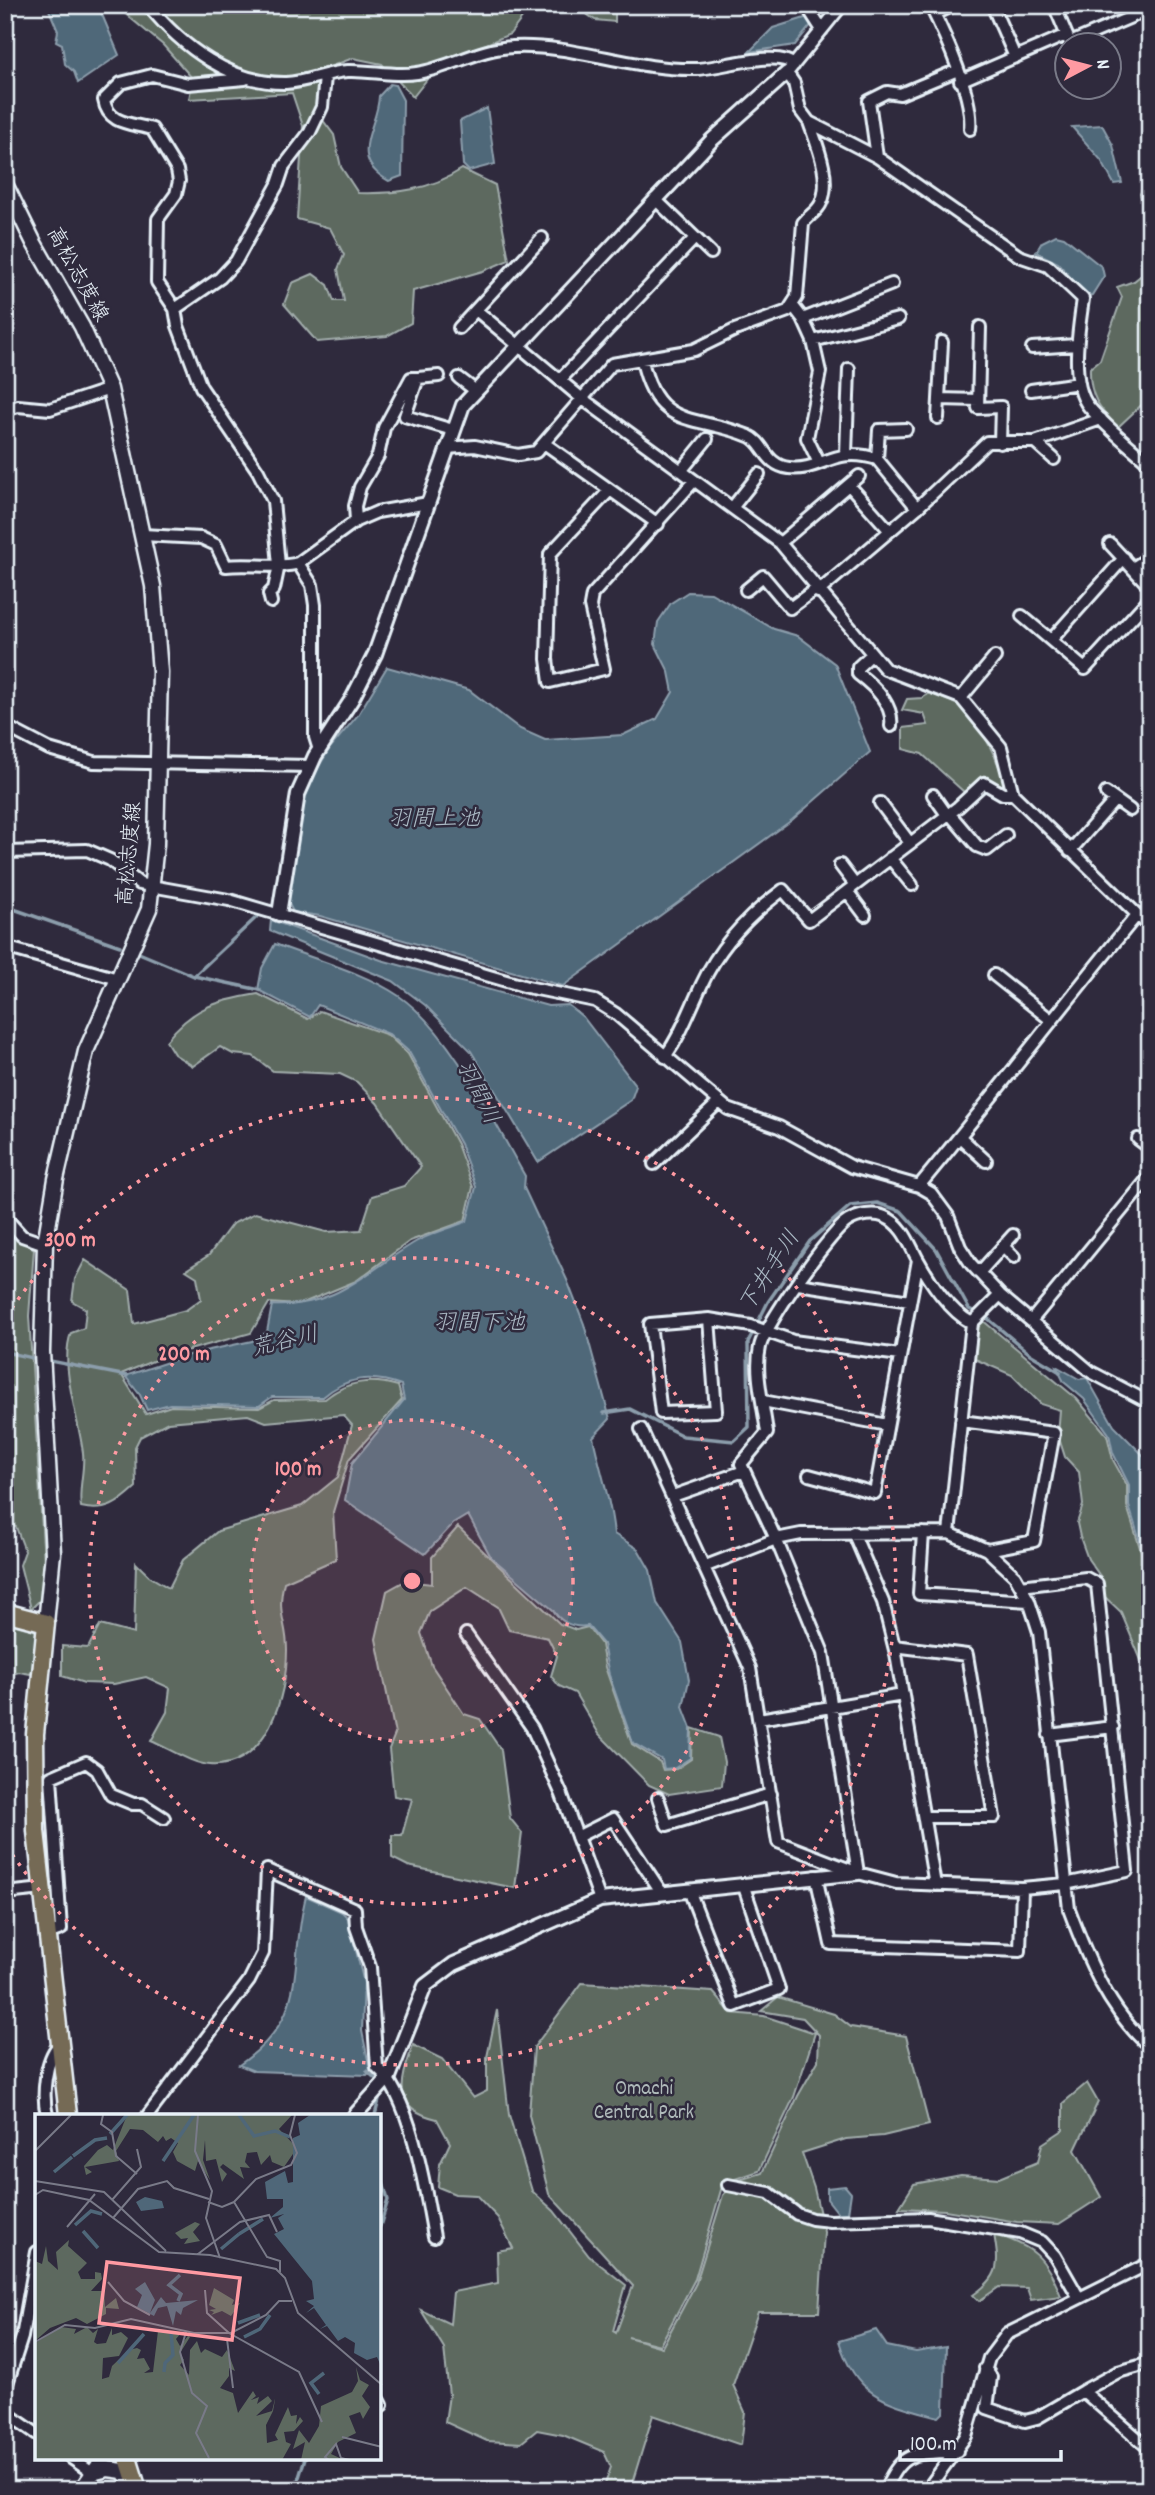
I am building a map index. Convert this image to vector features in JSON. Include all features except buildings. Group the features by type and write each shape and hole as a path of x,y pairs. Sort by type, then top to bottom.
{"main road":[{"name":"高松志度線","path":"5,184 34,243 87,337 110,389 142,535 159,638 158,761 153,887 149,909 86,1051 56,1179 45,1244 42,1352 53,1553 46,1623"},
{"path":"5,1612 46,1623 36,1734 35,1782 47,1934 68,2114"},
{"path":"82,2490 103,2460"},
{"path":"128,2460 136,2490"},
{"path":"95,2473 108,2469 123,2471 130,2477 136,2490"}],"street":[{"path":"148,5 158,17 211,62 245,79"},
{"path":"806,5 822,30"},
{"path":"279,914 293,816 310,766 352,699 375,654 463,405 712,140 791,69 842,5"},
{"path":"954,5 932,9 972,112 970,129"},
{"path":"992,5 1015,57"},
{"path":"1054,5 1065,32"},
{"path":"1096,32 1150,9"},
{"path":"877,157 869,101 887,92 900,94 959,76 1054,40"},
{"path":"271,603 269,594 274,589 279,565 273,501 258,471 201,387 178,326 175,309 158,282 155,232 158,219 176,194 177,170 152,129 114,118 105,107 104,100 121,83 152,75 188,84 245,79 288,83 357,71 416,74 479,52 514,47 674,68 719,68 772,58 785,59 791,69 800,110 810,122 877,157 1019,256 1048,266 1083,299 1076,345 1079,383 1087,405 1150,464"},
{"path":"175,309 220,278 236,261 278,184 284,166 310,132 322,107 325,77"},
{"path":"446,449 483,446 518,454 536,452 580,397 612,364 694,351 735,330 781,314 793,306 800,279 800,234 803,223 822,202 824,192 821,158 810,122"},
{"path":"655,200 711,253"},
{"path":"458,328 542,238"},
{"path":"560,380 695,238"},
{"path":"803,318 892,284"},
{"path":"793,306 803,318 813,341 820,372 807,438 818,461"},
{"path":"476,310 580,397 780,543 817,591 885,669 961,698 1001,747 1013,794 1070,852 1145,920 1051,1020 1010,1077 919,1186"},
{"path":"813,341 898,319"},
{"path":"980,327 978,408 1002,407 1000,443"},
{"path":"938,418 942,342"},
{"path":"1032,348 1076,345"},
{"path":"642,360 648,386 660,405 674,414 753,437 764,455 776,464 790,468 807,467 818,461 846,454 877,459 917,508"},
{"path":"846,454 849,369"},
{"path":"355,521 355,506 360,487 378,456 384,428 411,378 439,376"},
{"path":"418,378 405,416 453,430"},
{"path":"459,378 476,391"},
{"path":"1031,390 1079,383"},
{"path":"5,410 18,406 50,410 110,389"},
{"path":"940,400 978,400"},
{"path":"746,590 763,576 790,608 817,591 890,531 987,442 1035,442 1101,419"},
{"path":"877,459 879,430 906,429"},
{"path":"681,471 707,439"},
{"path":"1035,442 1054,459"},
{"path":"544,443 658,524"},
{"path":"732,508 759,474"},
{"path":"780,543 859,476"},
{"path":"610,490 550,554 547,659 550,682 604,669 590,606 592,595 598,584 658,524 694,481"},
{"path":"849,485 890,531"},
{"path":"142,535 201,538 216,545 226,566 298,563 355,521 377,512 428,503"},
{"path":"1110,544 1150,587"},
{"path":"1133,568 1150,556"},
{"path":"1052,639 1124,558"},
{"path":"298,563 312,585 315,605 315,737 319,750"},
{"path":"1022,616 1085,669 1150,598"},
{"path":"872,654 858,667 858,674 873,685 888,708 891,726"},
{"path":"961,698 995,657"},
{"path":"5,726 71,757 94,762 158,761 310,766"},
{"path":"666,1057 683,1031 714,961 733,934 762,905 783,890 809,920 948,814 984,783 1003,794 1013,794"},
{"path":"933,795 968,837 987,850 1006,835"},
{"path":"1070,852 1111,796 1130,810"},
{"path":"880,803 910,843"},
{"path":"5,852 87,850 110,860 140,884 207,894 527,988 596,1001 616,1014 718,1103 741,1115 779,1127 852,1167 919,1186 931,1193 940,1204 960,1247 1000,1295 1091,1371 1150,1403"},
{"path":"890,858 912,885"},
{"path":"840,865 865,915"},
{"path":"5,947 118,979"},
{"path":"994,975 1051,1020"},
{"path":"654,1164 718,1103"},
{"path":"960,1136 986,1161"},
{"path":"1138,1139 1150,1148"},
{"path":"1031,1321 1150,1176"},
{"path":"858,1873 823,1653 776,1539 741,1464 767,1433 759,1330 846,1222 860,1216 884,1216 895,1225 909,1239 918,1259 959,1316 973,1321"},
{"path":"5,1217 22,1236 45,1244"},
{"path":"979,1273 1013,1235"},
{"path":"1003,1246 1014,1257"},
{"path":"809,1475 875,1493 918,1259"},
{"path":"798,1284 910,1301"},
{"path":"949,1533 973,1321 1000,1295"},
{"path":"709,1319 716,1411 661,1413 650,1324 709,1319 793,1341 900,1356"},
{"path":"763,1401 887,1425"},
{"path":"961,1421 1054,1433 1034,1541 987,1550"},
{"path":"641,1429 750,1668 778,1842 858,1873 896,1883 1022,1888 1065,1884 1127,1871 1097,1584 1086,1577 1021,1586"},
{"path":"673,1496 744,1471"},
{"path":"853,1532 883,1602 894,1646 935,1885"},
{"path":"923,1533 919,1594 1029,1601"},
{"path":"705,1566 776,1539 801,1534 949,1533 987,1550 1015,1576 1029,1601 1039,1632 1069,1909 1100,1983 1122,2019 1150,2047"},
{"path":"466,1634 532,1728 600,1900"},
{"path":"894,1646 967,1655 994,1817 925,1817"},
{"path":"759,1719 903,1695"},
{"path":"1049,1735 1113,1727"},
{"path":"47,1934 61,1929 51,1777 86,1762 97,1770 111,1795 133,1804 142,1804 164,1818"},
{"path":"658,1798 667,1825 771,1794"},
{"path":"577,1837 613,1819 662,1893"},
{"path":"149,2114 249,1982 263,1954 267,1870 355,1909 356,1927 370,1967 373,2050 377,2067 389,2077 398,2095 423,2178 434,2236"},
{"path":"356,2114 389,2077 417,2002 425,1986 440,1972 600,1900 858,1873"},
{"path":"816,1876 831,1944 1020,1951 1022,1888"},
{"path":"690,1890 734,2006 779,1989 743,1884"},
{"path":"5,1893 43,1889"},
{"path":"47,2114 43,2096 53,2051 59,2045"},
{"path":"728,2185 769,2193 797,2214 830,2221 928,2218 1020,2233 1042,2242 1055,2256 1079,2298"},
{"path":"5,2390 22,2337 35,2263"},
{"path":"927,2490 957,2451 972,2420 985,2368 994,2348 1007,2334 1150,2263"},
{"path":"985,2368 991,2377 987,2408 1026,2421 1037,2418 1118,2372 1150,2363"},
{"path":"1083,2391 1150,2449"},
{"path":"5,2412 35,2433"},
{"path":"885,2490 895,2466 905,2458 957,2451"},
{"path":"74,2460 95,2473"}],"green space":[{"path":"119,5 532,5 510,34 439,64 413,97 382,64 353,58 321,70 316,111 334,135 341,167 358,193 386,193 425,186 462,169 495,185 509,260 483,271 413,291 411,323 387,336 317,342 284,304 292,283 313,274 328,285 334,301 344,301 338,269 344,255 330,228 297,219 303,126 292,93 189,99 193,79 163,45 122,11"},
{"path":"574,5 615,5 615,22 595,20"},
{"path":"1150,168 1150,222 1140,194"},
{"path":"1150,268 1150,397 1118,427 1105,414 1093,394 1090,368 1100,360 1122,297 1117,287 1134,281"},
{"path":"930,693 956,704 973,720 994,754 1007,788 985,778 964,792 922,754 903,749 903,728 928,725 924,714 902,710 907,699 922,698"},
{"path":"258,994 308,1019 320,1011 388,1035 408,1054 457,1144 473,1187 465,1221 410,1241 356,1281 298,1305 269,1303 251,1333 160,1358 121,1374 146,1414 171,1406 259,1408 274,1400 325,1399 342,1388 369,1382 398,1386 402,1400 349,1459 333,1512 336,1559 284,1582 281,1610 287,1640 286,1668 283,1688 270,1726 246,1755 229,1763 210,1765 188,1759 151,1741 167,1712 170,1688 146,1677 114,1684 84,1683 62,1676 62,1646 88,1648 100,1625 134,1634 136,1563 149,1576 169,1588 183,1560 218,1531 302,1506 338,1477 352,1425 343,1415 266,1422 248,1415 168,1422 140,1437 135,1447 136,1487 124,1498 105,1508 81,1507 83,1453 67,1360 71,1333 84,1328 86,1309 72,1301 75,1279 85,1260 130,1290 134,1324 186,1310 201,1299 197,1277 186,1270 209,1255 232,1224 255,1213 326,1232 361,1230 372,1196 404,1186 421,1167 377,1103 357,1082 340,1074 273,1071 253,1056 233,1054 220,1047 193,1066 174,1054 166,1041 186,1020 206,1007"},
{"path":"5,1226 34,1249 29,1316 46,1594 31,1609 20,1565 25,1551 16,1527 5,1524"},
{"path":"981,1319 1077,1399 1107,1435 1113,1460 1127,1485 1127,1506 1150,1580 1150,1658 1141,1660 1121,1612 1105,1597 1100,1576 1088,1559 1080,1537 1077,1523 1083,1505 1079,1472 1065,1457 1058,1435 1060,1410 1041,1404 1012,1375 975,1359 976,1333"},
{"path":"458,1527 560,1624 576,1630 588,1627 601,1644 605,1667 632,1744 660,1762 663,1770 676,1769 691,1759 692,1728 719,1737 724,1762 722,1786 669,1794 649,1785 599,1734 575,1693 559,1686 551,1676 557,1656 548,1638 509,1630 498,1607 467,1587 430,1611 421,1633 432,1666 464,1714 480,1719 501,1750 510,1818 522,1833 515,1888 408,1866 392,1858 392,1835 402,1835 412,1799 394,1796 389,1749 395,1734 376,1639 387,1591 405,1581 432,1584 432,1557"},
{"path":"5,1622 37,1631 36,1664 30,1674 19,1672 5,1676"},
{"name":"Omachi Central Park","path":"582,1983 713,1992 731,2013 764,2016 815,2033 794,2097 759,2171 723,2183 695,2279 660,2345 628,2337 662,2347 696,2283 723,2195 736,2181 762,2173 798,2096 818,2061 819,2035 803,2018 761,2011 778,1997 834,2014 851,2027 906,2036 929,2125 883,2136 846,2139 802,2153 814,2188 824,2232 819,2312 758,2312 733,2385 745,2412 741,2445 653,2415 630,2490 603,2490 611,2467 604,2452 563,2435 537,2430 521,2443 487,2441 445,2422 449,2395 444,2348 421,2310 450,2324 453,2292 498,2283 497,2251 513,2248 498,2218 476,2195 455,2194 438,2187 440,2164 450,2143 437,2119 412,2108 406,2100 403,2091 405,2070 413,2045 442,2059 473,2098 487,2091 487,2057 497,2010 509,2115 532,2191 554,2211 589,2256 626,2285 613,2331 616,2333 633,2286 549,2194 529,2115 534,2047"},
{"path":"1087,2083 1098,2102 1075,2150 1101,2197 1059,2224 1017,2222 945,2210 899,2208 914,2184 961,2175 999,2178 1038,2162 1042,2144 1063,2130 1063,2103"},
{"path":"994,2234 1019,2243 1036,2255 1050,2272 1061,2296 1031,2300 1027,2288 999,2287 979,2301 973,2295 989,2282 996,2269"}],"water":[{"path":"47,5 98,5 119,55 78,83 74,72 65,64 62,44 56,41 58,31"},
{"path":"808,17 812,24 795,45 749,52 773,28"},
{"path":"390,84 395,85 403,100 402,176 389,181 369,163 367,152 379,96"},
{"path":"487,108 495,164 469,171 463,165 460,121"},
{"path":"1102,125 1113,145 1122,183 1114,184 1101,160 1072,127"},
{"path":"1056,235 1064,237 1102,267 1104,276 1092,295 1087,296 1058,263 1036,252 1042,242"},
{"name":"羽間上池","path":"688,592 711,593 774,629 798,636 835,664 870,752 792,820 563,986 320,916 293,912 287,900 304,791 330,748 358,715 387,667 469,690 520,729 545,740 623,735 657,719 673,692 669,672 655,644 658,622 671,603"},
{"path":"271,920 381,960 548,1006 568,1005 583,1017 636,1086 631,1100 538,1162 471,1051 425,1005 393,981 270,931"},
{"name":"羽間下池","path":"275,944 370,980 399,996 418,1012 470,1079 525,1176 524,1188 567,1280 584,1324 610,1419 593,1437 614,1534 638,1549 650,1570 657,1603 682,1642 689,1680 683,1707 691,1728 690,1758 675,1768 664,1769 662,1760 633,1743 609,1675 603,1644 588,1626 572,1625 556,1615 491,1557 468,1515 453,1524 425,1554 345,1500 352,1463 404,1400 401,1385 379,1379 359,1379 341,1385 323,1397 272,1397 259,1406 170,1404 147,1410 140,1395 125,1376 195,1353 252,1341 267,1332 272,1305 313,1301 331,1295 418,1240 467,1221 476,1187 460,1144 409,1052 389,1034 318,1005 310,1017 258,990 262,968"},
{"path":"1056,1366 1079,1379 1087,1378 1114,1426 1150,1462 1149,1570 1129,1506 1129,1485 1113,1453 1109,1434 1084,1399 1064,1382"},
{"path":"306,1896 342,1912 348,1918 364,1983 362,2031 370,2070 367,2075 254,2071 239,2065 262,2046 278,2027 287,2008 293,1989"},
{"path":"845,2186 851,2193 848,2213 838,2213 827,2199 827,2188"},
{"path":"876,2330 887,2346 916,2352 946,2347 944,2412 939,2417 889,2402 876,2395 855,2375 839,2341"}],"waterway":[{"name":"羽間川","path":"5,906 120,946"},
{"path":"194,976 261,913"},
{"name":"羽間川","path":"139,953 194,976 260,990"},
{"name":"下井手川","path":"604,1413 630,1409 683,1436 734,1441 749,1427 748,1342 768,1302 810,1241 850,1206 877,1203 901,1211 936,1249 969,1309 986,1317 1030,1354 1060,1372"},
{"name":"荒谷川","path":"5,1352 37,1359"},
{"name":"荒谷川","path":"45,1360 127,1376"},
{"path":"367,2071 377,2080"},
{"path":"375,2114 379,2100"},
{"path":"382,2180 388,2200 382,2220"},
{"path":"295,2490 304,2460"}]}
